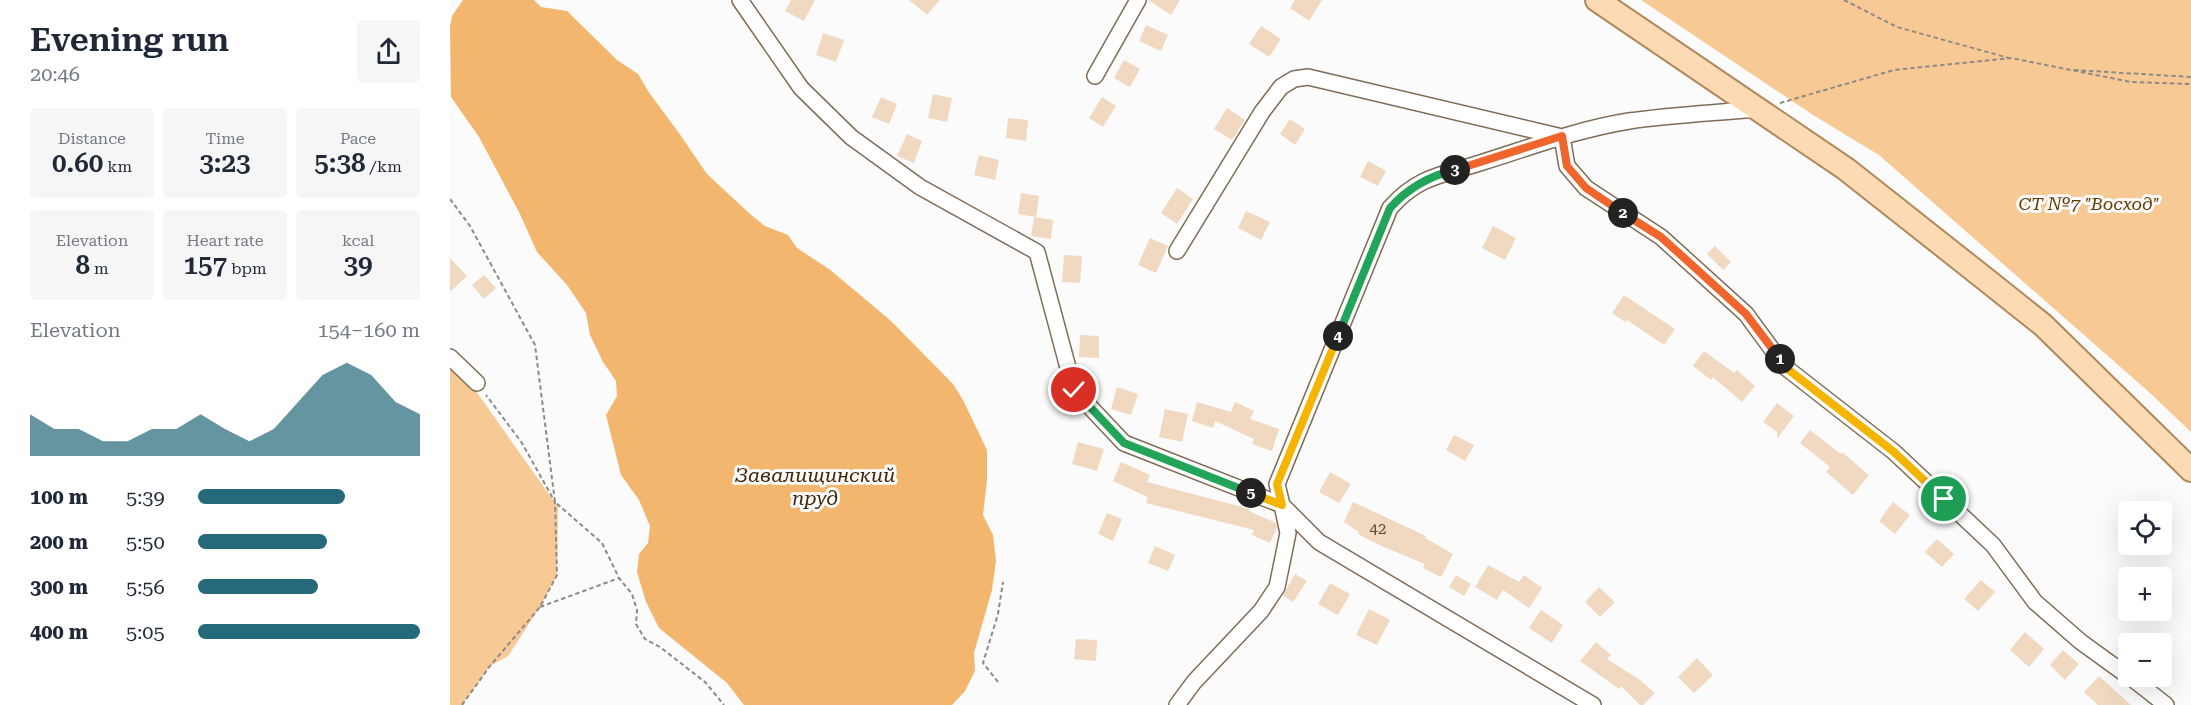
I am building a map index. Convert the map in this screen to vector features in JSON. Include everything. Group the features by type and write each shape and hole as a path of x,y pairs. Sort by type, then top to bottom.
{"main road":[{"path":"1597,0 1846,169 2043,325 2191,470"}],"street":[{"path":"740,0 801,88 851,138 920,188 1037,252 1074,390 1124,443 1282,505 1319,542 1350,562 1593,705"},
{"path":"1095,76 1131,2"},
{"path":"1177,251 1262,112 1281,87 1294,79 1308,77 1562,136"},
{"path":"1177,705 1194,682 1261,611 1277,587 1288,533 1277,484 1390,208 1403,194 1421,182 1562,136 1628,122 1757,109"},
{"path":"1562,136 1567,166 1586,188 1661,237 1746,314 1785,367 1894,452 1993,545 2035,602 2081,642 2118,668"},
{"path":"450,357 477,383"},
{"path":"2143,687 2166,705"}],"path":[{"path":"1844,0 1898,27 2011,58 2131,82 2191,84"},
{"path":"1757,109 1894,70 2011,58"},
{"path":"2063,69 2191,77"},
{"path":"450,199 470,226 535,345 555,502 557,574 540,607 490,666 462,705"},
{"path":"477,383 522,443 555,502 602,543 619,578 632,594 637,610 636,624 645,639 660,647 698,677 724,705"},
{"path":"540,607 619,578"},
{"path":"998,682 983,663 999,614 1003,582"}],"green space":[{"name":"СТ №7 \"Восход\"","path":"1641,0 2191,0 2191,432 2150,393 1879,155 1813,115"},
{"path":"450,364 473,387 558,507 557,575 540,607 508,656 490,666 462,705 450,705"}],"water":[{"name":"Завалищинский пруд","path":"463,0 534,0 541,7 567,11 617,60 638,74 707,174 765,226 788,235 797,248 829,269 890,320 953,384 987,450 987,480 983,515 993,535 996,561 992,590 974,653 975,671 965,691 952,705 744,705 727,683 659,628 646,602 637,572 639,554 648,543 650,526 639,500 621,475 606,415 617,396 616,381 603,362 590,335 586,313 567,285 537,252 519,212 479,137 451,97 450,27 452,16"}],"building":[{"path":"791,0 815,0 804,21 785,11"},
{"path":"909,0 940,0 927,15"},
{"path":"1148,0 1180,0 1171,15"},
{"path":"1295,0 1322,0 1309,21 1290,8"},
{"path":"1146,25 1168,35 1161,51 1139,41"},
{"path":"1261,26 1281,39 1269,57 1249,44"},
{"path":"823,33 844,40 836,62 816,55"},
{"path":"1124,60 1140,69 1130,87 1114,78"},
{"path":"933,94 952,98 947,122 928,118"},
{"path":"881,97 897,104 889,124 872,117"},
{"path":"1102,97 1116,106 1103,127 1089,118"},
{"path":"1227,108 1245,120 1232,140 1214,129"},
{"path":"1008,118 1028,120 1026,141 1006,138"},
{"path":"1290,119 1305,129 1295,145 1280,134"},
{"path":"907,134 922,141 914,163 897,156"},
{"path":"979,155 999,160 995,180 974,175"},
{"path":"1368,161 1386,171 1378,186 1360,177"},
{"path":"1177,188 1193,199 1177,224 1161,213"},
{"path":"1021,193 1039,196 1036,217 1018,214"},
{"path":"1246,211 1270,222 1261,240 1238,228"},
{"path":"1034,217 1053,220 1051,239 1031,236"},
{"path":"1493,226 1516,238 1505,260 1482,248"},
{"path":"1150,238 1168,246 1156,273 1138,265"},
{"path":"1715,246 1731,262 1723,270 1707,254"},
{"path":"1064,255 1082,256 1080,283 1062,282"},
{"path":"450,258 467,276 450,292"},
{"path":"484,275 496,288 484,299 472,285"},
{"path":"1624,295 1675,329 1664,345 1627,320 1625,322 1612,313"},
{"path":"1080,335 1099,336 1099,358 1079,357"},
{"path":"1704,351 1734,373 1737,370 1755,386 1742,402 1713,377 1711,380 1693,366"},
{"path":"1117,387 1138,394 1131,415 1111,409"},
{"path":"1197,402 1231,412 1235,402 1254,411 1250,419 1279,429 1272,451 1252,444 1254,439 1215,421 1213,428 1192,421"},
{"path":"1777,403 1794,416 1777,439 1777,432 1763,422"},
{"path":"1165,409 1188,414 1182,442 1159,437"},
{"path":"1810,430 1841,454 1842,452 1869,475 1853,495 1826,472 1830,467 1800,443"},
{"path":"1454,435 1474,445 1465,461 1446,450"},
{"path":"1078,442 1104,449 1097,471 1072,464"},
{"path":"1121,462 1150,475 1147,482 1250,509 1249,511 1276,523 1277,528 1270,543 1252,535 1254,530 1146,503 1148,497 1113,481"},
{"path":"1330,472 1351,484 1339,503 1319,492"},
{"path":"1353,502 1426,536 1425,538 1453,554 1441,577 1423,568 1425,564 1358,534 1359,532 1344,522"},
{"path":"1893,502 1910,515 1895,534 1879,521"},
{"path":"1107,513 1122,519 1113,541 1098,534"},
{"path":"1937,539 1954,554 1942,567 1925,552"},
{"path":"1155,546 1175,555 1168,571 1148,563"},
{"path":"1488,565 1519,582 1524,575 1542,588 1529,608 1503,590 1497,600 1475,587"},
{"path":"1295,574 1307,581 1293,602 1283,595"},
{"path":"1456,575 1471,584 1464,596 1449,587"},
{"path":"1981,580 1995,592 1978,611 1964,599"},
{"path":"1330,583 1350,594 1338,615 1318,604"},
{"path":"1599,587 1615,602 1600,617 1585,602"},
{"path":"1369,609 1390,620 1377,645 1356,635"},
{"path":"1541,610 1563,625 1552,643 1529,628"},
{"path":"2025,632 2044,649 2029,667 2010,650"},
{"path":"1076,639 1097,640 1096,661 1074,659"},
{"path":"1596,642 1611,655 1607,659 1640,680 1655,693 1643,705 1640,705 1621,686 1619,689 1580,661"},
{"path":"2063,650 2079,664 2065,680 2050,665"},
{"path":"1697,658 1713,675 1694,693 1678,677"},
{"path":"2099,676 2131,705 2098,705 2084,692"}],"route":[{"path":"1074,390 1124,443 1282,505 1277,484 1390,208 1403,194 1421,182 1562,136 1567,166 1586,188 1661,237 1746,314 1785,367 1894,452 1944,499"}]}
